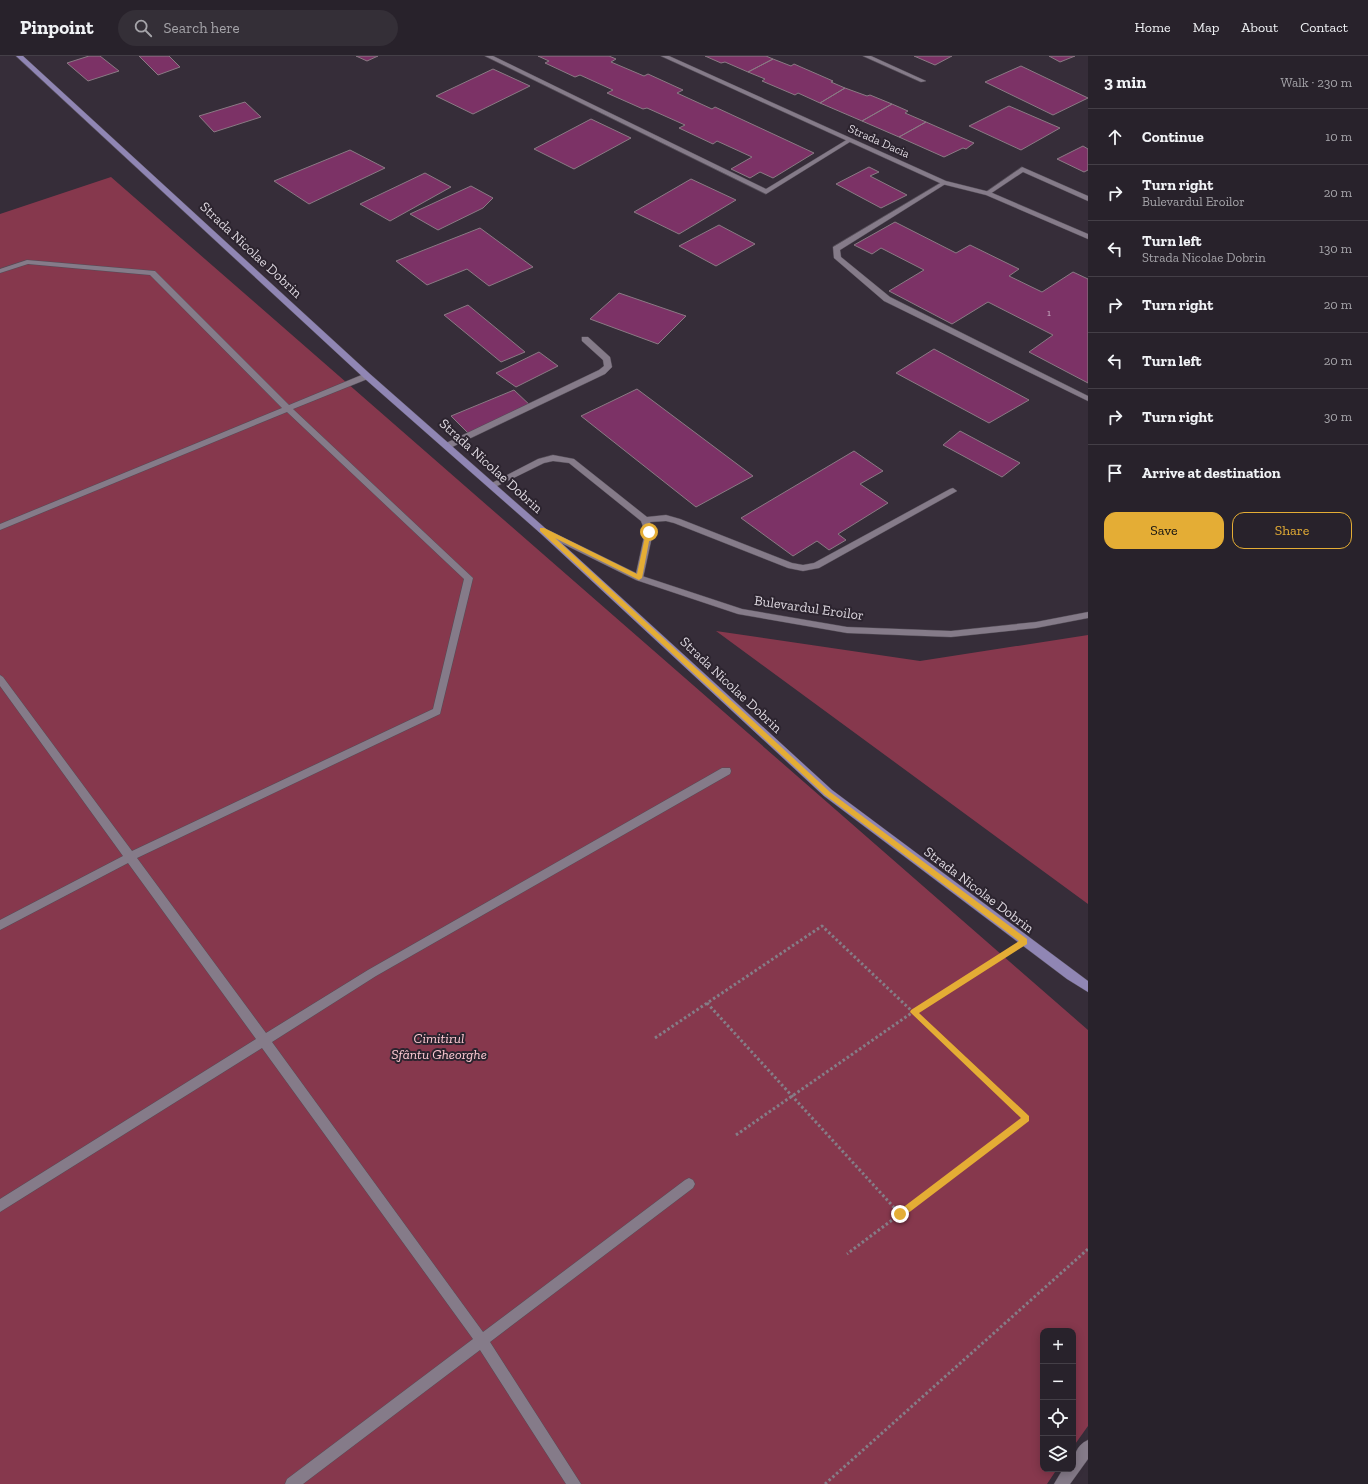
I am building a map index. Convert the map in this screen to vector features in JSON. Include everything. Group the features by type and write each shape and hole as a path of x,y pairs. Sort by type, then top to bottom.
{"main road":[{"name":"Strada Nicolae Dobrin","path":"19,56 367,376 542,530 828,793 1025,942 1088,987"}],"street":[{"path":"488,56 766,192 850,140"},
{"name":"Strada Dacia","path":"664,56 944,182 988,193 1088,236"},
{"path":"866,56 923,81"},
{"path":"988,193 1022,169 1088,199"},
{"path":"944,182 836,248 838,258 887,299 1088,399"},
{"path":"0,271 27,262 152,274 288,409 469,578 437,712 130,857 0,925"},
{"path":"447,446 602,372 608,367 607,359 584,339"},
{"path":"0,527 367,376"},
{"path":"492,485 541,461 553,458 571,461 645,520 649,532 639,578"},
{"path":"645,520 666,518 677,521 791,566 803,568 816,566 953,491"},
{"name":"Bulevardul Eroilor","path":"542,530 639,578 741,612 847,630 951,634 1036,625 1088,615"},
{"path":"0,679 464,1314 574,1484"},
{"path":"0,1206 372,973 726,771"},
{"path":"292,1484 482,1342 689,1184"},
{"path":"1076,1464 1088,1447"},
{"path":"1061,1484 1070,1472"}],"path":[{"path":"655,1038 822,926 1026,1119 847,1254"},
{"path":"736,1135 914,1012 1025,942"},
{"path":"707,1003 900,1214"},
{"path":"825,1484 1088,1249"}],"green space":[{"name":"Cimitirul Sfântu Gheorghe","path":"111,177 1088,1030 1088,1426 1076,1443 1076,1328 1040,1328 1040,1472 1055,1472 1047,1484 0,1484 0,214"},
{"path":"716,631 920,661 1088,635 1088,904"}],"building":[{"path":"89,56 100,56 119,71 88,81 67,63"},
{"path":"139,56 169,56 180,67 158,75"},
{"path":"356,56 378,56 367,61"},
{"path":"538,56 609,56 616,59 611,62 644,76 648,74 683,90 677,93 712,109 715,107 814,153 773,178 760,172 750,178 731,169 752,157 717,141 713,144 679,128 685,125 647,108 643,109 607,93 613,90 580,75 575,77 545,63 549,61"},
{"path":"705,56 766,56 773,59 748,72 725,62 721,63"},
{"path":"914,56 952,56 935,65"},
{"path":"1049,56 1075,56 1060,62"},
{"path":"773,59 791,66 794,64 833,81 831,82 845,88 820,103 798,93 795,95 762,81 765,79 748,72"},
{"path":"1021,66 1088,98 1053,115 985,82"},
{"path":"493,69 530,86 473,114 436,96"},
{"path":"845,88 867,96 870,95 892,104 862,121 820,103"},
{"path":"245,102 261,117 214,132 199,116"},
{"path":"892,104 908,111 905,113 926,122 899,137 862,121"},
{"path":"1009,106 1060,128 1021,150 969,126"},
{"path":"591,119 631,138 574,169 534,149"},
{"path":"926,122 974,143 966,149 963,148 944,157 899,137"},
{"path":"1083,146 1088,149 1088,170 1084,172 1057,159"},
{"path":"350,150 385,168 309,204 274,181"},
{"path":"869,167 879,172 870,176 907,195 881,208 836,184"},
{"path":"425,173 451,187 390,221 360,204"},
{"path":"691,179 736,200 679,234 634,212"},
{"path":"471,186 493,198 483,208 438,230 410,214"},
{"path":"895,222 956,253 970,245 1019,269 1009,276 1042,292 1073,272 1088,279 1088,383 1029,352 1053,335 988,302 952,324 889,291 924,270 881,248 872,254 854,245"},
{"path":"719,225 755,244 716,266 679,246"},
{"path":"480,228 533,267 489,286 467,269 427,285 396,261"},
{"path":"619,293 686,316 658,344 590,319"},
{"path":"468,305 525,352 501,362 444,315"},
{"path":"934,349 1029,400 989,423 896,373"},
{"path":"539,352 558,366 516,387 496,373"},
{"path":"637,389 753,476 696,507 581,416"},
{"path":"514,390 533,408 469,434 451,416"},
{"path":"960,431 1020,463 1002,477 943,445"},
{"path":"854,451 883,471 860,484 888,503 838,534 846,540 829,550 817,541 793,556 741,518"}],"route":[{"path":"649,532 639,578 542,530 828,793 1025,942 914,1012 1026,1119 900,1214"}]}
